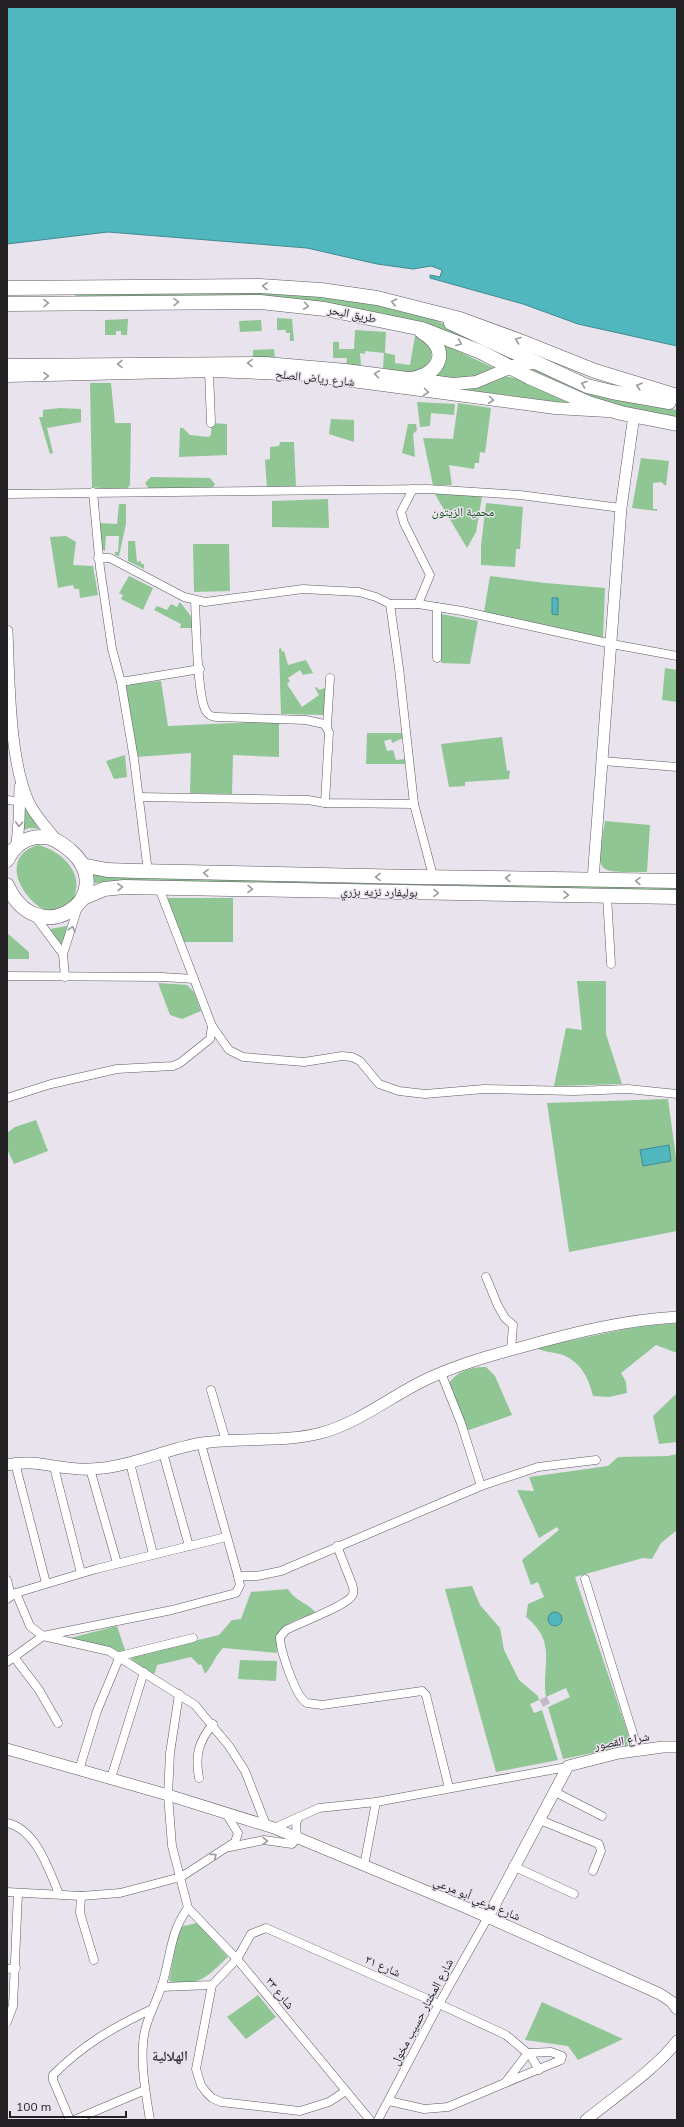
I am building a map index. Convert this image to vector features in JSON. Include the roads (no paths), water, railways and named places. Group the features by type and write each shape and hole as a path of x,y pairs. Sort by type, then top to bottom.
{"highway":[{"name":"طريق البحر","path":"7,288 290,287 377,298 436,313 520,341 595,371 677,396"},
{"path":"71,304 72,288"},
{"name":"طريق البحر","path":"7,304 260,302 310,306 408,325 436,333 588,403 627,414 677,424"},
{"path":"436,313 469,333 587,386 612,392 677,403"},
{"path":"403,381 426,376 432,371 437,363 439,354 436,343 431,338 408,325"},
{"path":"495,359 510,361 513,358 513,355 508,350"},
{"path":"529,377 523,369 524,365 532,362"},
{"path":"10,854 39,837 56,840 75,856 82,865 85,875 81,901"},
{"name":"بوليفارد نزيه بزري","path":"82,865 107,870 148,872 350,877 433,876 677,881"},
{"path":"7,886 11,896 31,913"},
{"name":"بوليفارد نزيه بزري","path":"31,913 52,918 67,913 91,893 115,887 677,897"}],"main road":[{"name":"شارع رياض الصلح","path":"7,376 209,371 454,384 470,383 488,378 511,367 532,362"},
{"name":"شارع رياض الصلح","path":"7,365 266,363 346,370 561,409 627,414"},
{"path":"593,880 612,644 627,414"},
{"path":"7,630 12,718 24,802 10,854"},
{"path":"24,802 56,840"},
{"path":"11,1464 42,1464 54,1467 90,1469 130,1463 162,1453 200,1444 226,1440 323,1432 356,1419 402,1392 441,1373 469,1362 605,1326 677,1317"},
{"name":"شراع القصور","path":"570,1766 638,1750 677,1747"},
{"name":"شارع مرعي أبو مرعي","path":"7,1749 111,1778 227,1814 262,1820 297,1838 488,1917 660,1994 672,2002 677,2009"},
{"path":"488,1917 513,1866 570,1766"},
{"path":"586,2120 635,2081 671,2049 677,2041"}],"street":[{"path":"209,371 211,423"},
{"path":"413,489 400,512 430,575 418,604"},
{"path":"7,494 413,489 481,492 621,508"},
{"path":"93,492 98,558 112,649 121,682 139,797 148,872"},
{"path":"98,558 110,558 184,597 195,601 211,601 303,590 359,592 376,597 390,604 418,604 477,614 612,644 677,656"},
{"path":"195,601 204,706 210,716 306,720 321,722 327,726"},
{"path":"390,604 414,804 433,876"},
{"path":"437,607 437,658"},
{"path":"121,682 200,669"},
{"path":"325,803 329,738 327,726 330,678"},
{"path":"603,761 677,767"},
{"path":"139,797 308,800 325,803 414,804"},
{"path":"7,800 24,802"},
{"path":"159,888 212,1026 226,1047 238,1056 291,1062 352,1057 360,1061 379,1084 399,1091 425,1094 484,1089 574,1091 628,1089 677,1094"},
{"path":"607,896 611,964"},
{"path":"65,977 63,954 81,901"},
{"path":"31,913 38,919 63,954"},
{"path":"7,976 194,979"},
{"path":"7,1098 51,1084 117,1069 173,1066 180,1063 210,1039 212,1026"},
{"path":"486,1277 498,1306 505,1318 513,1325 511,1350"},
{"path":"441,1373 461,1423 481,1486"},
{"path":"211,1390 226,1440"},
{"path":"7,1662 43,1636 154,1614 232,1595 238,1590 238,1576 200,1444"},
{"path":"162,1453 189,1546"},
{"path":"238,1576 268,1575 481,1486 538,1467 596,1460"},
{"path":"130,1463 153,1554"},
{"path":"11,1464 46,1583"},
{"path":"54,1467 81,1573"},
{"path":"90,1469 116,1563"},
{"path":"11,1595 46,1583 116,1563 226,1537"},
{"path":"337,1546 354,1589 352,1596 343,1603 286,1630 280,1638 281,1647 298,1694 307,1703 322,1705 422,1690 426,1695 449,1788"},
{"path":"585,1579 638,1750"},
{"path":"7,1580 11,1595 30,1626 43,1636 92,1646 120,1656 195,1705 213,1724 246,1771 257,1797 262,1820 299,1817 319,1808 376,1802 550,1771 570,1766"},
{"path":"120,1656 193,1638"},
{"path":"79,1770 98,1711 120,1656"},
{"path":"14,1657 39,1690 58,1723"},
{"path":"111,1778 144,1672"},
{"path":"150,2120 145,2090 142,2046 144,2032 161,1988 177,1924 188,1908 172,1846 168,1795 170,1753 179,1694"},
{"path":"199,1778 196,1762 200,1744 205,1733 213,1724"},
{"path":"555,1792 602,1816"},
{"path":"364,1866 376,1802"},
{"path":"227,1814 238,1833 237,1839 229,1847"},
{"path":"7,1892 81,1896 120,1893 181,1878 219,1852 229,1847 264,1840 292,1844 297,1838 295,1825 299,1817"},
{"path":"540,1820 599,1844 601,1851 593,1872"},
{"path":"7,1823 20,1828 33,1842 48,1868 59,1894"},
{"path":"513,1866 574,1894"},
{"path":"7,2022 13,2006 16,1968 18,1893"},
{"path":"81,1896 80,1913 94,1960"},
{"name":"شارع ٣٣","path":"188,1908 236,1959 344,2092 370,2120"},
{"name":"شارع المختار حسيب مخول","path":"378,2120 439,2004 488,1917"},
{"name":"شارع ٣١","path":"212,1984 236,1959 251,1934 266,1928 439,2004 506,2036 528,2053 534,2060 539,2070"},
{"path":"7,1968 16,1968"},
{"path":"161,1988 212,1984 196,2069 201,2085 212,2098 221,2102 300,2111 328,2102 344,2092"},
{"path":"70,2120 52,2080 53,2075 76,2052 92,2041 152,2009"},
{"path":"389,2100 412,2107 437,2109 482,2094 505,2083 539,2070 561,2060 562,2056 551,2052 528,2053 505,2083"},
{"path":"74,2120 145,2090"}],"water":[{"path":"7,7 677,7 677,346 578,324 523,304 430,278 430,275 440,277 442,270 431,266 413,269 377,264 307,248 108,232 7,244"},
{"path":"552,598 558,598 558,615 552,614"},
{"path":"669,1145 671,1161 643,1166 640,1150"},
{"path":"555,1612 560,1614 562,1619 560,1624 555,1626 550,1624 548,1619 550,1614"}],"tunnel":[{"path":"543,1698 548,1708"}],"district":[{"name":"الهلالية","path":"170,2056"}],"park label":[{"name":"محمية الزيتون","path":"463,512"}]}
